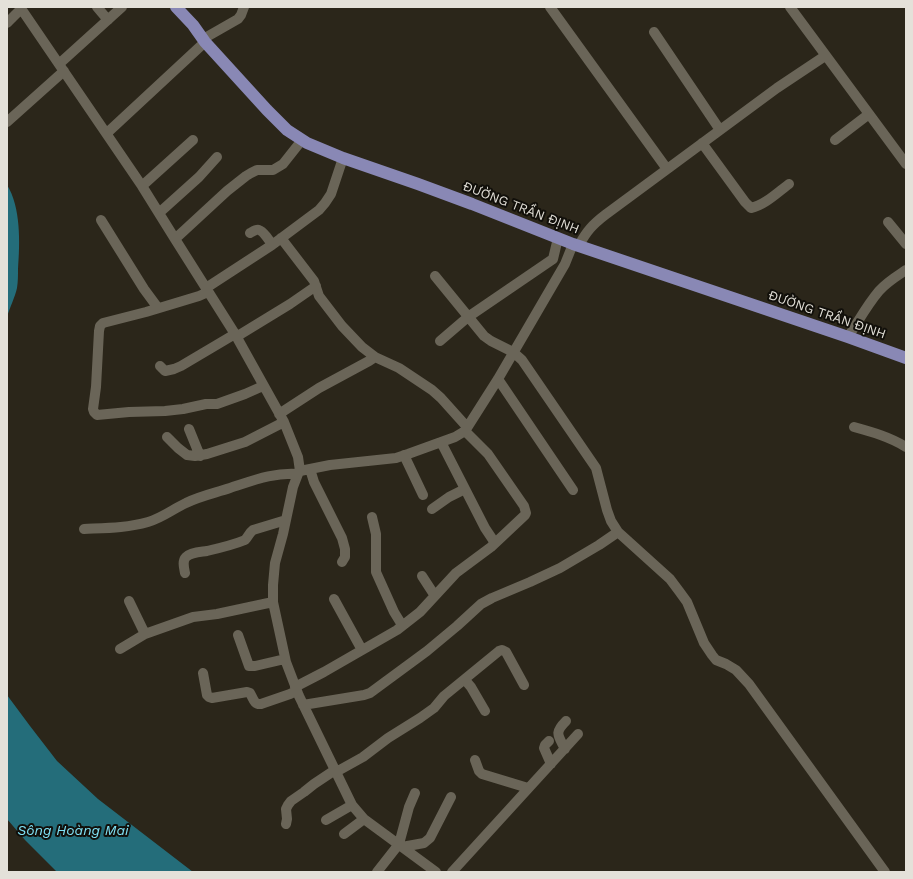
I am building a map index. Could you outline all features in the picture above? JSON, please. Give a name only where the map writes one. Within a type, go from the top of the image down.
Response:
[{"type":"main road","name":"ĐƯỜNG TRẦN ĐỊNH","points":[[176,7],[193,25],[204,41],[275,118],[287,130],[316,147],[527,225],[576,245],[906,358]]},
{"type":"street","points":[[97,7],[108,20]]},
{"type":"street","points":[[7,122],[122,7]]},
{"type":"street","points":[[107,133],[204,41],[238,18],[244,7]]},
{"type":"street","points":[[550,7],[667,169]]},
{"type":"street","points":[[790,7],[906,164]]},
{"type":"street","points":[[7,22],[21,8],[142,186],[207,290],[235,336],[281,418],[303,471],[314,482],[342,538],[345,549],[342,562]]},
{"type":"street","points":[[654,32],[720,130]]},
{"type":"street","points":[[84,529],[113,528],[140,524],[157,519],[182,504],[259,478],[330,465],[396,458],[455,437],[466,429],[498,378],[576,245],[592,226],[604,215],[777,88],[825,56]]},
{"type":"street","points":[[835,140],[869,114]]},
{"type":"street","points":[[142,186],[193,140]]},
{"type":"street","points":[[174,239],[227,191],[246,176],[257,170],[273,170],[283,164],[302,140]]},
{"type":"street","points":[[702,143],[751,208],[765,202],[789,184]]},
{"type":"street","points":[[159,213],[199,177],[217,157]]},
{"type":"street","points":[[263,386],[213,405],[206,404],[164,411],[97,415],[93,409],[100,326],[103,323],[199,296],[319,210],[331,194],[343,158]]},
{"type":"street","points":[[101,220],[144,289],[158,308]]},
{"type":"street","points":[[888,222],[906,244]]},
{"type":"street","points":[[250,233],[256,230],[261,231],[272,245]]},
{"type":"street","points":[[203,673],[207,695],[212,698],[247,692],[254,698],[257,705],[290,694],[324,672],[384,638],[420,612],[456,573],[495,543],[524,518],[526,513],[526,510],[488,454],[441,398],[432,390],[399,368],[375,357],[342,326],[319,296],[314,281],[281,238]]},
{"type":"street","points":[[440,341],[468,317],[553,259],[558,238]]},
{"type":"street","points":[[848,337],[864,311],[880,290],[891,280],[906,270]]},
{"type":"street","points":[[435,276],[484,336],[513,352],[522,360],[596,468],[607,510],[611,521],[618,532],[670,579],[679,590],[708,650],[716,660],[736,670],[749,684],[885,872]]},
{"type":"street","points":[[160,366],[165,371],[174,369],[290,304],[316,286]]},
{"type":"street","points":[[167,437],[178,448],[191,456],[200,456],[245,442],[281,418],[319,388],[375,357]]},
{"type":"street","points":[[498,378],[573,490]]},
{"type":"street","points":[[854,427],[889,439],[906,447]]},
{"type":"street","points":[[189,429],[200,456]]},
{"type":"street","points":[[441,442],[495,543]]},
{"type":"street","points":[[404,455],[423,495]]},
{"type":"street","points":[[303,471],[294,487],[275,563],[272,585],[273,602],[285,658],[303,705],[352,805],[364,819],[436,872]]},
{"type":"street","points":[[432,509],[465,489]]},
{"type":"street","points":[[372,517],[376,534],[376,572],[394,612],[402,625]]},
{"type":"street","points":[[185,573],[184,561],[187,556],[245,540],[253,530],[286,520]]},
{"type":"street","points":[[303,705],[370,693],[427,651],[481,604],[560,568],[618,532]]},
{"type":"street","points":[[422,576],[435,596]]},
{"type":"street","points":[[334,599],[362,650]]},
{"type":"street","points":[[128,601],[145,634]]},
{"type":"street","points":[[120,649],[145,634],[193,617],[217,614],[273,602]]},
{"type":"street","points":[[238,635],[249,666],[255,666],[285,658]]},
{"type":"street","points":[[286,824],[286,809],[291,801],[314,784],[362,757],[434,708],[444,696],[502,650],[506,652],[524,685]]},
{"type":"street","points":[[465,680],[486,711]]},
{"type":"street","points":[[565,748],[558,733],[559,728],[566,721]]},
{"type":"street","points":[[452,872],[578,734]]},
{"type":"street","points":[[549,741],[544,748],[551,764]]},
{"type":"street","points":[[475,760],[479,771],[482,774],[528,788]]},
{"type":"street","points":[[377,872],[400,846],[409,807],[415,793]]},
{"type":"street","points":[[400,846],[424,843],[430,838],[451,797]]},
{"type":"street","points":[[326,820],[352,805]]},
{"type":"street","points":[[344,834],[364,819]]},
{"type":"water","points":[[7,185],[12,194],[17,214],[19,248],[17,288],[7,317]]},
{"type":"water","name":"Sông Hoàng Mai","points":[[7,695],[57,761],[98,799],[193,872],[57,872],[25,840],[7,819]]}]
